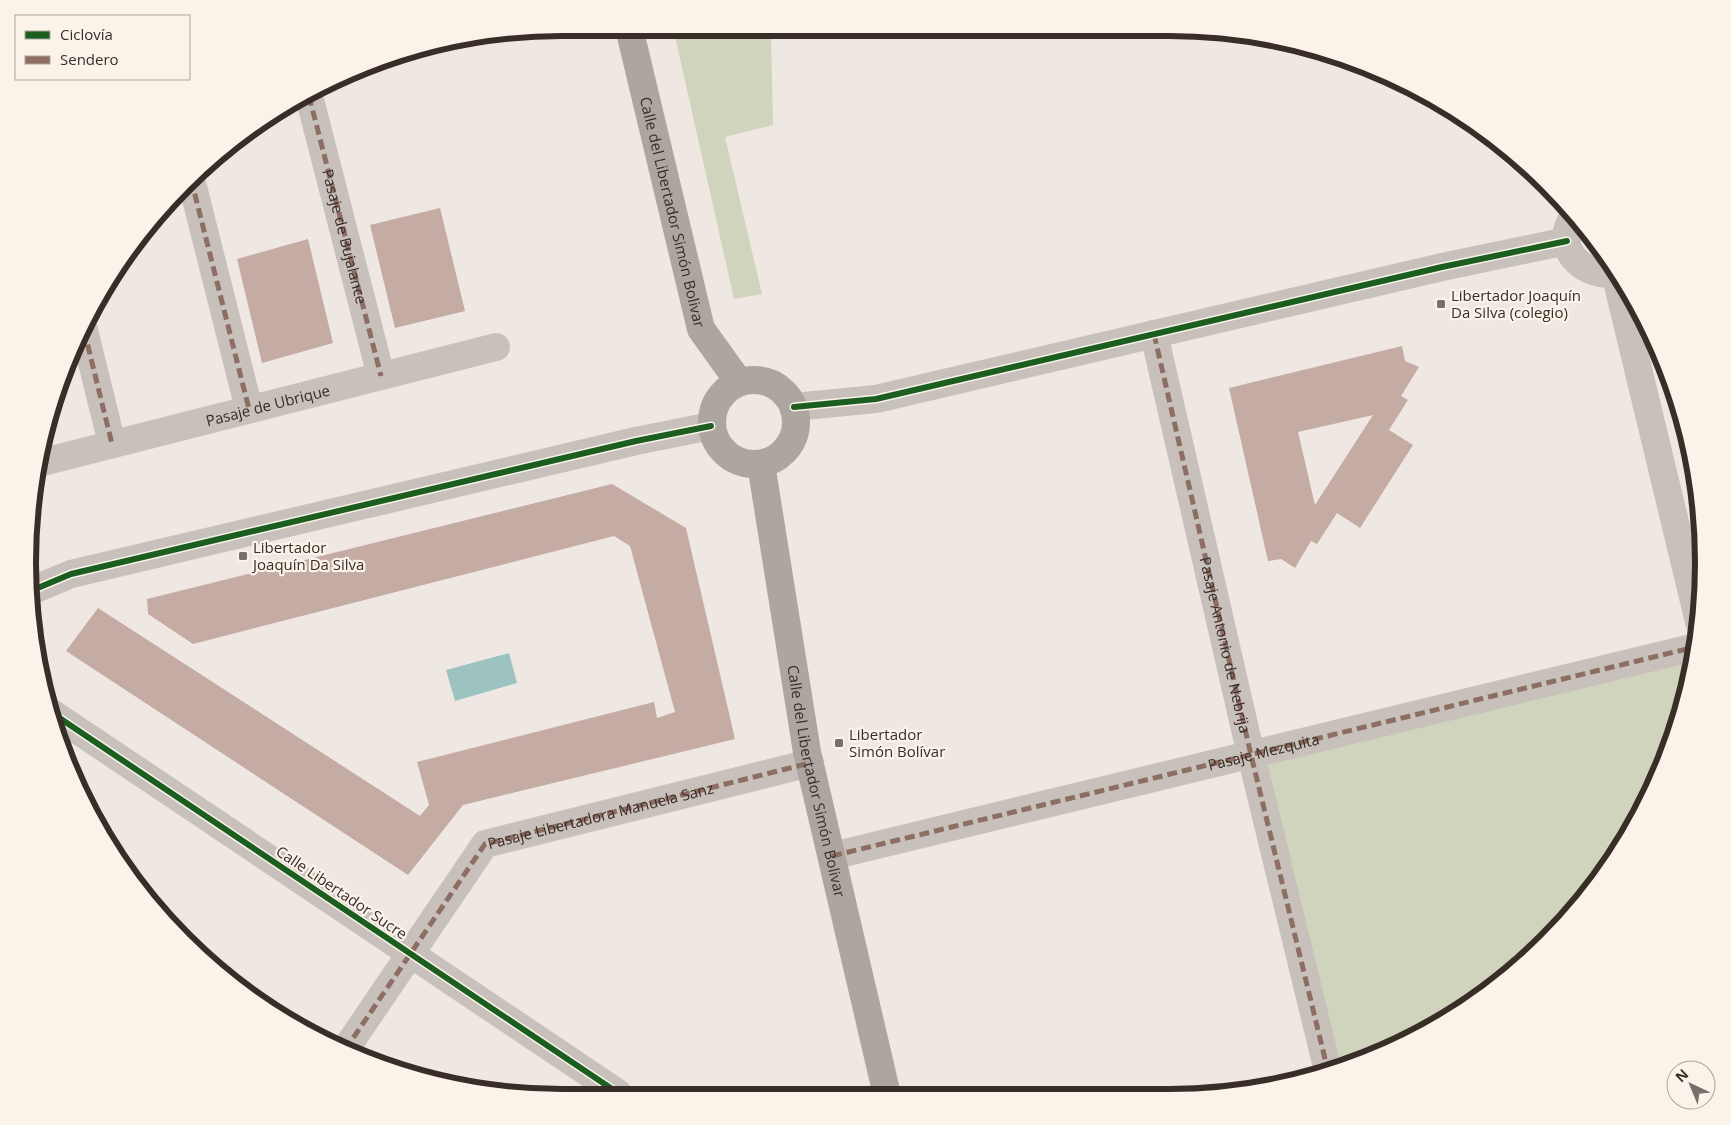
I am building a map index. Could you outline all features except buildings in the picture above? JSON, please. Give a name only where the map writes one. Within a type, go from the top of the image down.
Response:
[{"type":"main road","name":"Calle del Libertador Simón Bolivar","points":[[631,36],[701,329],[739,382]]},
{"type":"main road","points":[[765,381],[778,386],[787,395],[794,407],[797,419],[796,432],[791,444],[773,460],[761,464],[747,465],[733,460],[722,451],[715,440],[711,426],[712,412],[718,399],[727,389],[739,382],[765,381]]},
{"type":"main road","name":"Calle del Libertador Simón Bolivar","points":[[761,464],[810,762],[886,1089]]},
{"type":"street","name":"Pasaje de Bujalance","points":[[310,101],[381,376]]},
{"type":"street","points":[[193,187],[250,409]]},
{"type":"street","points":[[794,407],[876,399],[1442,267],[1570,229],[1571,254],[1579,264],[1589,272],[1602,275],[1608,274]]},
{"type":"street","points":[[1620,292],[1694,600]]},
{"type":"street","name":"Pasaje Antonio de Nebrija","points":[[1154,334],[1251,754],[1326,1065]]},
{"type":"street","points":[[86,340],[112,444]]},
{"type":"street","name":"Pasaje de Ubrique","points":[[46,461],[496,347]]},
{"type":"street","points":[[37,588],[71,574],[636,440],[711,426]]},
{"type":"street","name":"Pasaje Mezquita","points":[[832,856],[1687,649]]},
{"type":"street","name":"Calle Libertador Sucre","points":[[60,718],[611,1089]]},
{"type":"street","name":"Pasaje Libertadora Manuela Sanz","points":[[350,1043],[485,844],[810,762]]},
{"type":"green space","points":[[675,36],[771,36],[773,125],[725,137],[762,294],[734,299]]},
{"type":"green space","points":[[1679,643],[1685,666],[1667,732],[1655,764],[1640,795],[1606,855],[1564,909],[1541,935],[1515,958],[1461,1000],[1401,1034],[1370,1049],[1337,1061],[1262,742]]},
{"type":"water","points":[[509,653],[517,683],[455,701],[446,670]]},
{"type":"marked path","points":[[310,101],[381,376]]},
{"type":"marked path","points":[[193,187],[249,409]]},
{"type":"marked path","points":[[1154,334],[1251,755],[1326,1065]]},
{"type":"marked path","points":[[86,340],[112,444]]},
{"type":"marked path","points":[[832,856],[1687,649]]},
{"type":"marked path","points":[[349,1043],[485,844],[810,763]]},
{"type":"cycle path","points":[[794,407],[876,399],[1442,267],[1567,241]]},
{"type":"cycle path","points":[[37,588],[71,574],[636,441],[711,426]]},
{"type":"cycle path","points":[[60,718],[612,1089]]},
{"type":"place","name":"Libertador Joaquín Da Silva (colegio)","points":[[1441,304]]},
{"type":"place","name":"Libertador Joaquín Da Silva","points":[[243,556]]},
{"type":"place","name":"Libertador Simón Bolívar","points":[[839,743]]}]
